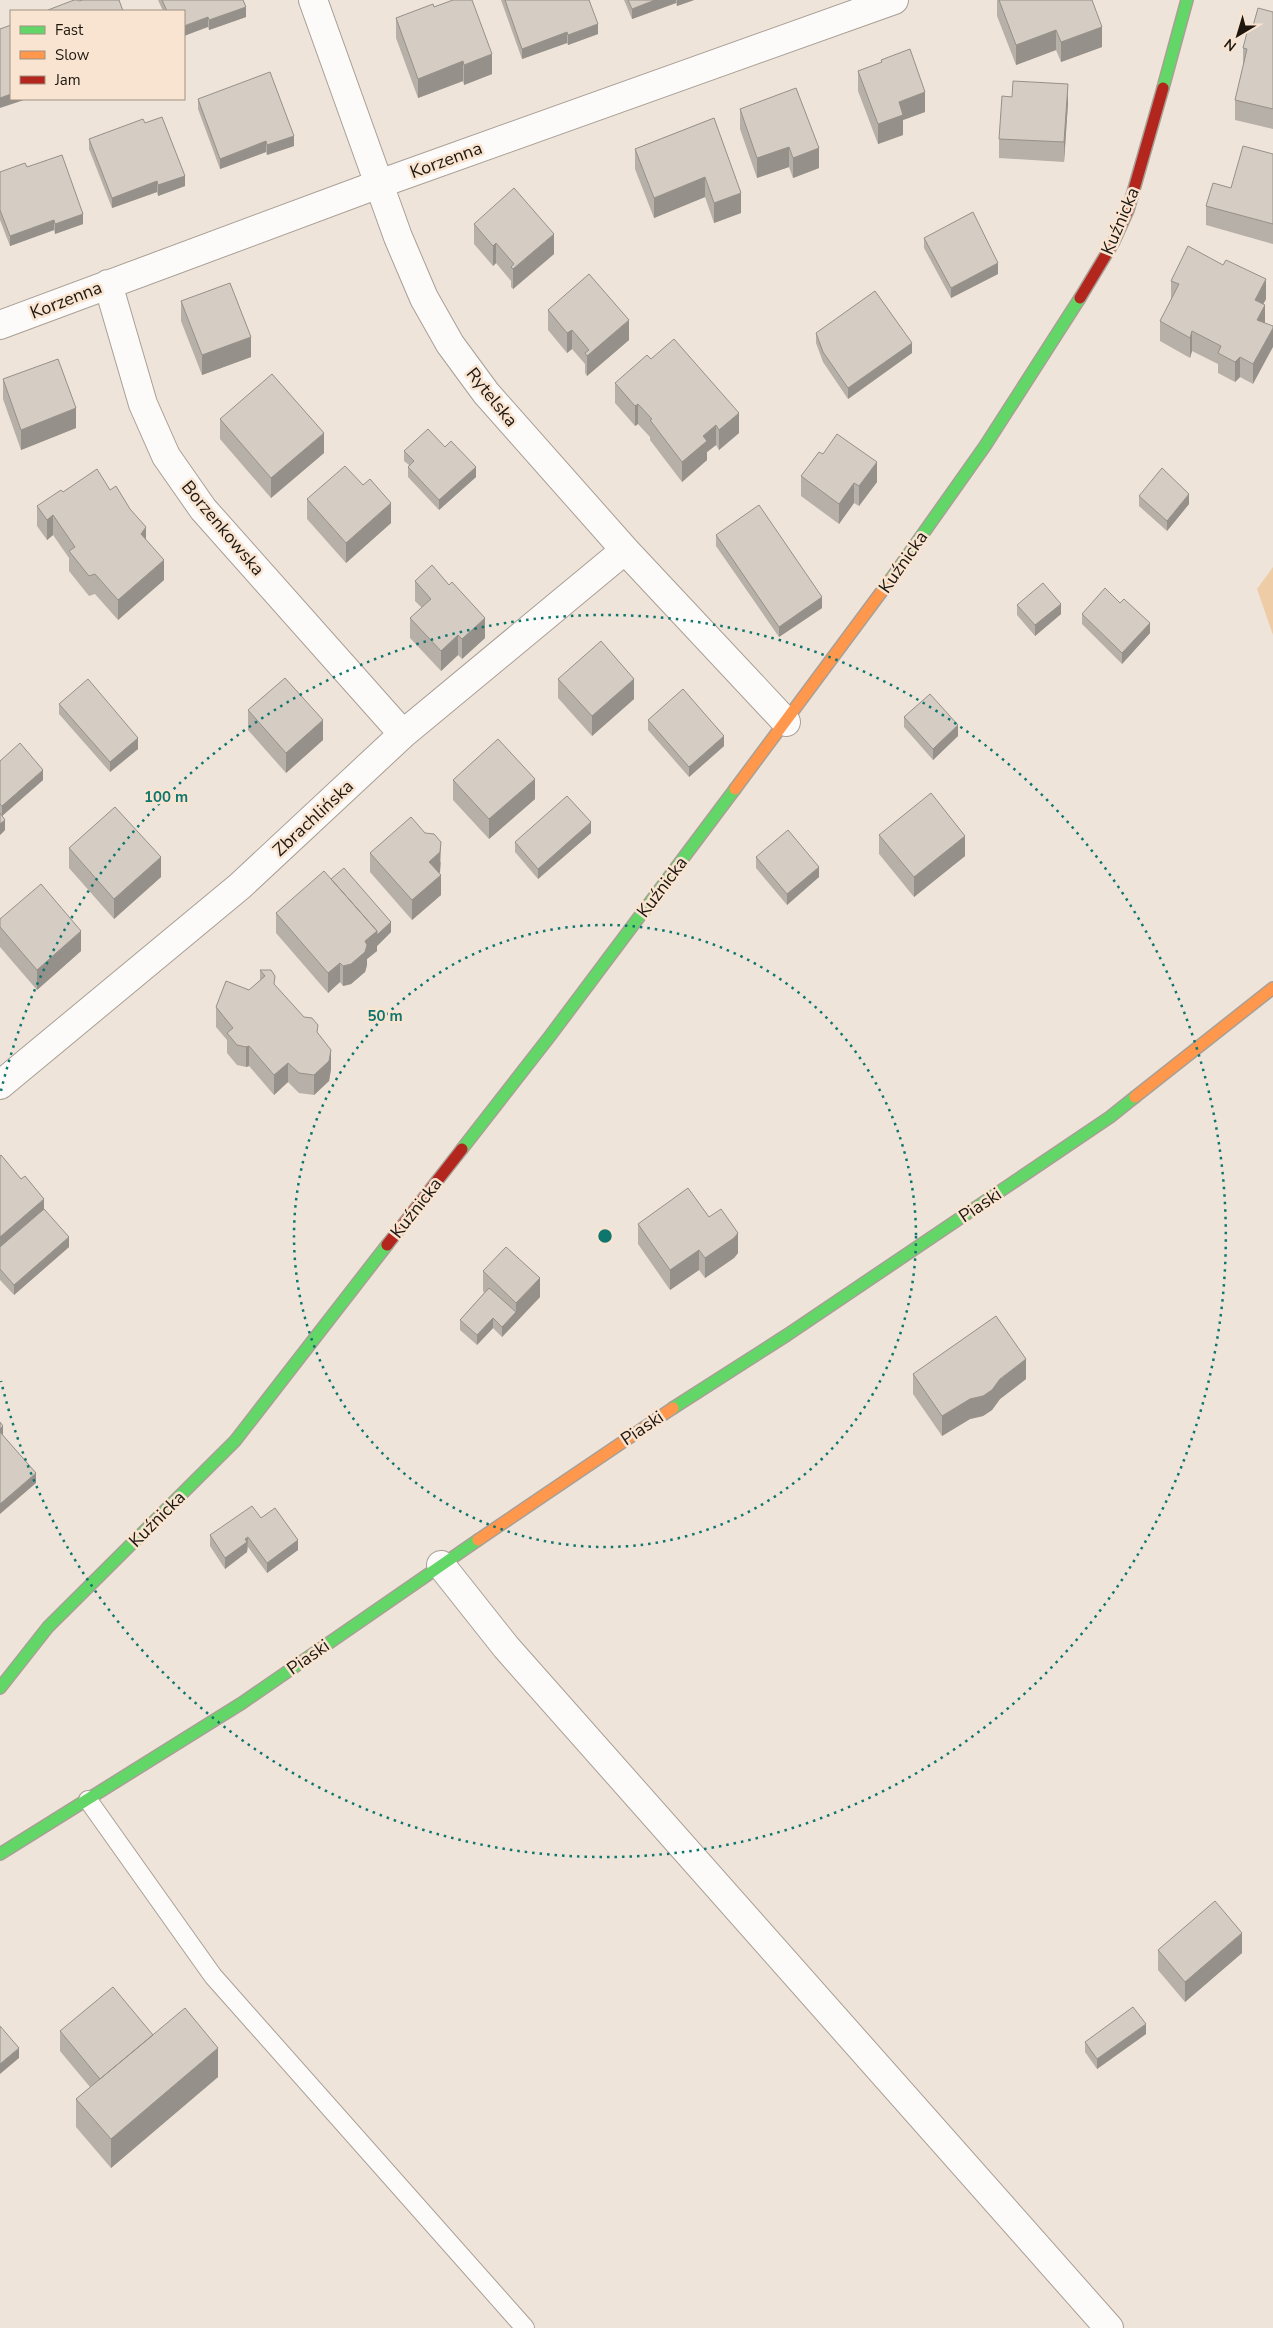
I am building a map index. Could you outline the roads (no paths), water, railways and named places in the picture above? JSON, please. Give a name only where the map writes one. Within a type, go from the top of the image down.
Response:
[{"type":"street","name":"Rytelska","points":[[313,0],[378,184],[424,298],[450,344],[486,392],[625,550],[786,722]]},
{"type":"street","name":"Korzenna","points":[[0,325],[378,184],[894,0]]},
{"type":"street","name":"Kuźnicka","points":[[0,1688],[48,1627],[235,1441],[550,1036],[867,613],[985,446],[1093,278],[1113,243],[1128,210],[1141,170],[1187,0]]},
{"type":"street","name":"Borzenkowska","points":[[108,284],[143,404],[166,456],[203,509],[403,734]]},
{"type":"street","name":"Zbrachlińska","points":[[0,1085],[240,886],[403,734],[625,550]]},
{"type":"street","name":"Piaski","points":[[0,1854],[242,1703],[646,1425],[787,1335],[1110,1117],[1273,988]]},
{"type":"street","points":[[442,1565],[520,1662],[1109,2328]]},
{"type":"lane","points":[[88,1800],[213,1976],[525,2328]]}]
